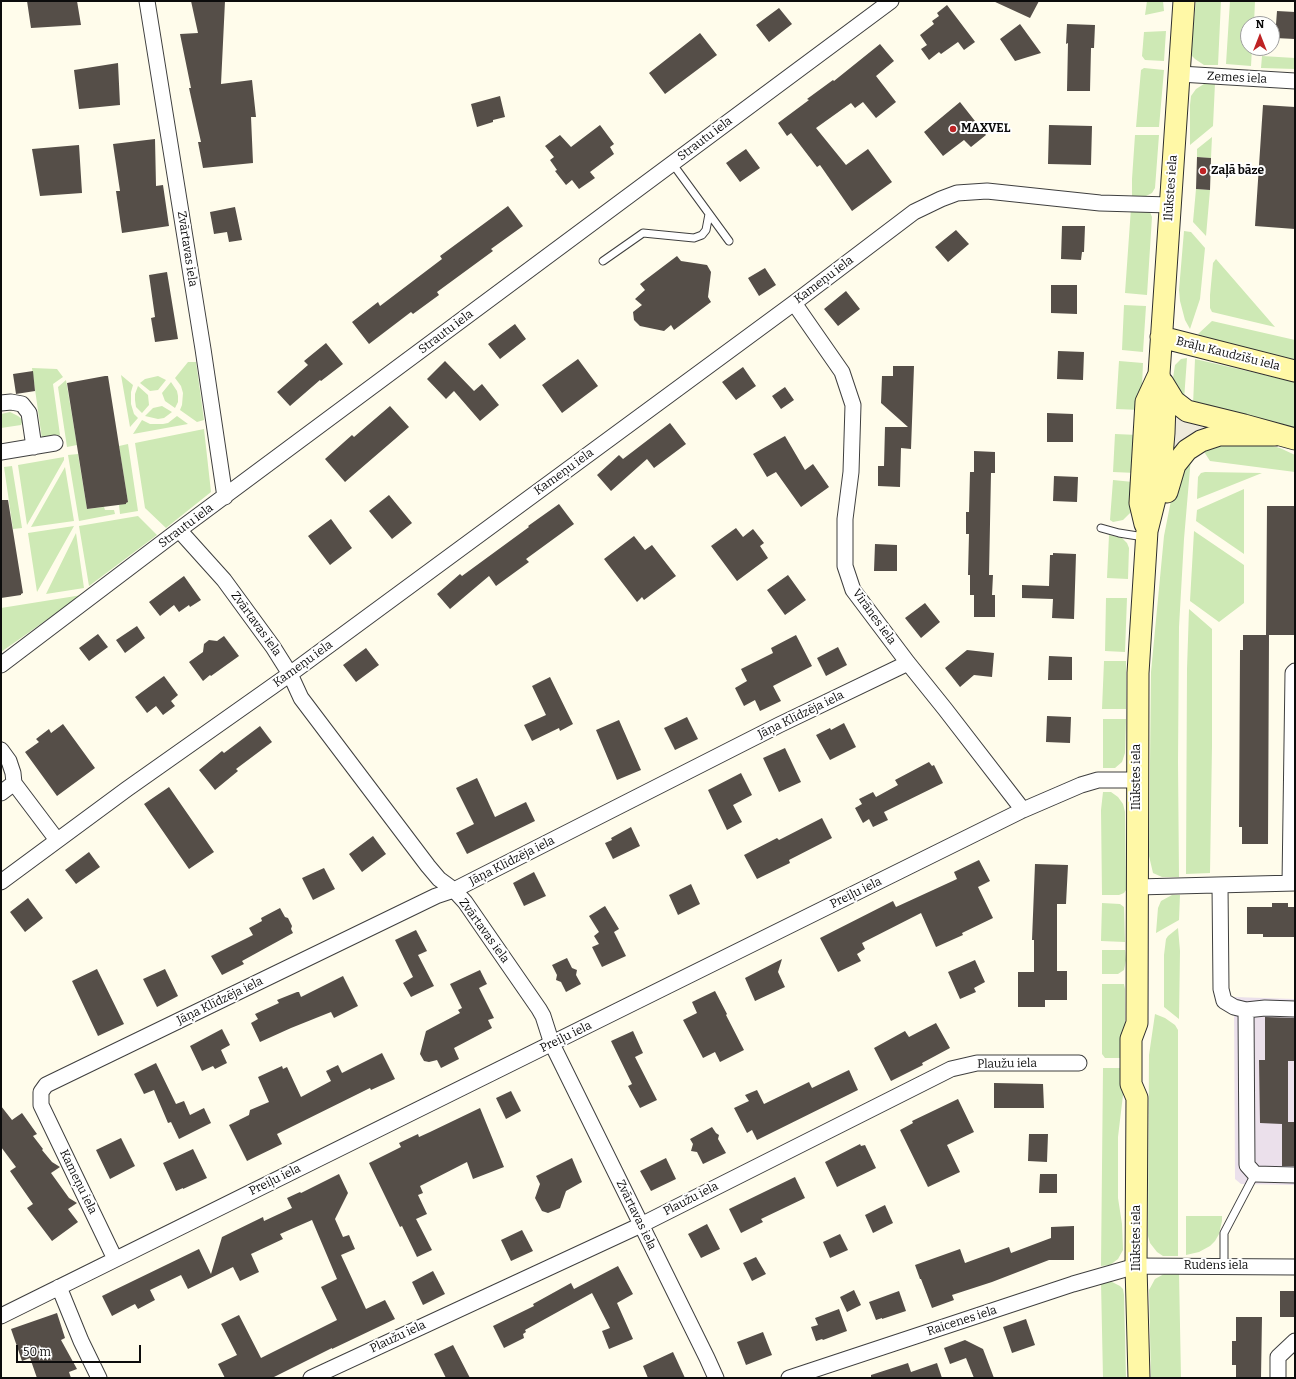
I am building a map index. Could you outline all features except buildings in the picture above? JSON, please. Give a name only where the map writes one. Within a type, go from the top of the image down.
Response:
[{"type":"street","name":"Zvārtavas iela","points":[[147,1],[203,349],[225,497]]},
{"type":"street","name":"Strautu iela","points":[[1,665],[179,530],[891,1]]},
{"type":"street","name":"Ilūkstes iela","points":[[1139,1378],[1136,1266],[1137,1098],[1144,1085],[1143,1040],[1137,1023],[1138,673],[1147,534],[1160,479],[1164,433],[1165,405],[1159,374],[1169,205],[1180,74],[1184,1]]},
{"type":"street","name":"Zemes iela","points":[[1180,74],[1295,81]]},
{"type":"street","name":"Kameņu iela","points":[[1,882],[133,784],[290,674],[794,303],[914,212],[957,193],[988,191],[1100,202],[1169,205]]},
{"type":"street","name":"Virānes iela","points":[[794,303],[842,372],[853,405],[852,472],[845,519],[845,566],[854,590],[858,598],[1023,810]]},
{"type":"street","name":"Brāļu Kaudzīšu iela","points":[[1161,337],[1295,371]]},
{"type":"street","points":[[1159,374],[1174,402],[1187,411],[1244,425],[1295,440]]},
{"type":"street","points":[[1,403],[11,402],[22,404],[29,413],[34,447]]},
{"type":"street","points":[[1147,534],[1164,502],[1175,465],[1187,450],[1200,441],[1219,435],[1275,435]]},
{"type":"street","points":[[1,452],[55,443]]},
{"type":"street","name":"Zvārtavas iela","points":[[179,530],[224,580],[273,647],[290,674],[301,698],[439,879],[454,890],[465,902],[539,1009],[543,1016],[552,1044],[716,1378]]},
{"type":"street","name":"Jāņa Klīdzēja iela","points":[[41,1105],[41,1092],[46,1085],[436,896],[454,890],[779,725],[908,663]]},
{"type":"street","points":[[1137,887],[1293,883],[1293,673],[1295,671]]},
{"type":"street","points":[[1,750],[10,761],[14,783],[57,840]]},
{"type":"street","name":"Preiļu iela","points":[[1,1316],[1023,810],[1081,785],[1098,780],[1137,780]]},
{"type":"street","points":[[1,793],[14,783]]},
{"type":"street","points":[[1220,885],[1221,989],[1224,1001],[1234,1007],[1246,1010],[1266,1008],[1295,1009]]},
{"type":"street","points":[[1246,1010],[1247,1165],[1255,1174],[1295,1175]]},
{"type":"street","name":"Plaužu iela","points":[[311,1378],[640,1224],[951,1069],[976,1063],[1079,1063]]},
{"type":"street","name":"Kameņu iela","points":[[41,1105],[115,1259]]},
{"type":"street","name":"Rudens iela","points":[[1136,1266],[1295,1267]]},
{"type":"street","name":"Raicenes iela","points":[[789,1378],[1073,1284],[1136,1266]]},
{"type":"street","points":[[59,1287],[81,1340],[100,1378]]},
{"type":"street","points":[[1278,1378],[1278,1357],[1295,1341]]},
{"type":"lane","points":[[672,163],[729,241]]},
{"type":"lane","points":[[603,262],[643,233],[694,238],[702,235],[706,230],[709,214]]},
{"type":"lane","points":[[1101,528],[1119,533],[1147,534]]},
{"type":"lane","points":[[1224,1266],[1224,1233],[1255,1174]]},
{"type":"shaded area","points":[[1171,410],[1233,430],[1168,465]]},
{"type":"shaded area","points":[[1234,997],[1295,999],[1295,1185],[1241,1184],[1235,1179]]},
{"type":"green space","points":[[1147,1],[1163,1],[1164,11],[1145,15]]},
{"type":"green space","points":[[1196,1],[1221,1],[1218,65],[1204,65],[1191,55]]},
{"type":"green space","points":[[1230,1],[1255,1],[1254,16],[1240,16],[1240,56],[1252,56],[1251,66],[1226,64]]},
{"type":"green space","points":[[1166,31],[1164,61],[1145,60],[1142,56],[1144,32]]},
{"type":"green space","points":[[1262,56],[1295,58],[1295,69],[1261,68]]},
{"type":"green space","points":[[1144,68],[1164,70],[1159,127],[1136,127],[1141,70]]},
{"type":"green space","points":[[1215,83],[1213,126],[1190,145],[1191,96],[1196,89],[1204,84]]},
{"type":"green space","points":[[1135,135],[1159,135],[1155,188],[1152,193],[1146,196],[1132,196]]},
{"type":"green space","points":[[1212,137],[1211,158],[1197,157],[1197,149]]},
{"type":"green space","points":[[1196,189],[1210,190],[1206,236],[1193,222]]},
{"type":"green space","points":[[1131,208],[1150,212],[1152,217],[1147,295],[1125,293]]},
{"type":"green space","points":[[1184,231],[1191,232],[1205,248],[1200,299],[1190,329],[1185,320],[1179,290]]},
{"type":"green space","points":[[1216,259],[1275,327],[1212,312],[1210,308],[1210,295],[1213,263]]},
{"type":"green space","points":[[1124,305],[1146,306],[1143,352],[1122,350]]},
{"type":"green space","points":[[1212,321],[1295,340],[1295,360],[1293,361],[1211,342],[1198,334]]},
{"type":"green space","points":[[1187,358],[1184,400],[1176,388],[1173,378],[1175,365],[1181,359]]},
{"type":"green space","points":[[1195,359],[1295,382],[1295,429],[1193,405]]},
{"type":"green space","points":[[1119,361],[1143,363],[1141,410],[1116,409]]},
{"type":"green space","points":[[188,362],[196,362],[204,420],[197,422],[180,410],[183,393],[181,386],[175,378]]},
{"type":"green space","points":[[32,368],[57,369],[63,377],[53,384],[60,435],[42,439]]},
{"type":"green space","points":[[121,375],[133,385],[131,392],[131,404],[134,414],[138,418],[130,427]]},
{"type":"green space","points":[[158,376],[166,380],[158,390],[150,391],[140,383],[145,379]]},
{"type":"green space","points":[[66,380],[77,445],[67,447],[58,387]]},
{"type":"green space","points":[[171,382],[177,391],[178,396],[178,402],[175,408],[165,401],[162,393]]},
{"type":"green space","points":[[138,386],[148,395],[149,405],[142,413],[136,407],[135,394]]},
{"type":"green space","points":[[162,406],[172,412],[164,418],[158,419],[145,416],[153,408]]},
{"type":"green space","points":[[10,412],[23,420],[21,425],[1,428],[1,414]]},
{"type":"green space","points":[[177,416],[188,424],[133,434],[142,420],[150,424],[163,424],[168,423]]},
{"type":"green space","points":[[204,429],[211,492],[166,528],[145,508],[135,443]]},
{"type":"green space","points":[[1115,434],[1138,435],[1136,473],[1113,472]]},
{"type":"green space","points":[[1209,443],[1261,443],[1280,448],[1295,455],[1295,472],[1210,461],[1201,447]]},
{"type":"green space","points":[[128,444],[138,511],[120,514],[119,505],[128,502],[119,446]]},
{"type":"green space","points":[[78,454],[87,509],[104,507],[105,510],[114,510],[115,514],[79,521],[68,455]]},
{"type":"green space","points":[[64,457],[64,460],[27,525],[18,465]]},
{"type":"green space","points":[[1191,457],[1184,539],[1179,627],[1179,877],[1162,877],[1153,873],[1149,856],[1151,672],[1164,536],[1176,475]]},
{"type":"green space","points":[[12,466],[22,528],[13,529],[4,467]]},
{"type":"green space","points":[[65,467],[74,521],[31,527]]},
{"type":"green space","points":[[1201,473],[1262,473],[1197,499],[1198,477]]},
{"type":"green space","points":[[1113,480],[1133,482],[1132,511],[1123,520],[1113,522],[1110,520]]},
{"type":"green space","points":[[1244,489],[1244,554],[1196,521],[1197,510]]},
{"type":"green space","points":[[138,516],[157,535],[89,586],[79,526]]},
{"type":"green space","points":[[74,526],[37,592],[28,533]]},
{"type":"green space","points":[[1194,531],[1244,565],[1244,603],[1219,622],[1190,601]]},
{"type":"green space","points":[[76,533],[84,588],[46,594]]},
{"type":"green space","points":[[1109,535],[1122,538],[1127,543],[1129,548],[1128,579],[1107,578]]},
{"type":"green space","points":[[82,595],[1,652],[1,608]]},
{"type":"green space","points":[[1106,598],[1127,598],[1125,652],[1105,651]]},
{"type":"green space","points":[[1189,609],[1212,629],[1212,746],[1210,873],[1186,874],[1187,669]]},
{"type":"green space","points":[[1104,661],[1126,661],[1126,709],[1102,709]]},
{"type":"green space","points":[[1103,719],[1126,719],[1125,753],[1122,762],[1115,768],[1103,768]]},
{"type":"green space","points":[[1103,792],[1111,792],[1118,797],[1123,804],[1125,812],[1126,890],[1124,893],[1119,895],[1102,895],[1101,810]]},
{"type":"green space","points":[[1172,895],[1180,895],[1179,920],[1156,933],[1158,908],[1161,901]]},
{"type":"green space","points":[[1102,903],[1120,904],[1124,907],[1125,942],[1101,941]]},
{"type":"green space","points":[[1178,928],[1180,951],[1179,1019],[1164,1007],[1164,955],[1166,939]]},
{"type":"green space","points":[[1102,950],[1125,950],[1126,960],[1124,970],[1118,974],[1102,974]]},
{"type":"green space","points":[[1102,984],[1124,984],[1125,1056],[1122,1058],[1105,1058],[1102,1054]]},
{"type":"green space","points":[[1155,1014],[1165,1018],[1175,1025],[1178,1030],[1178,1256],[1163,1256],[1157,1252],[1150,1243],[1148,1236],[1149,1055]]},
{"type":"green space","points":[[1103,1068],[1122,1068],[1125,1078],[1118,1137],[1118,1198],[1122,1224],[1123,1250],[1118,1259],[1110,1265],[1101,1266]]},
{"type":"green space","points":[[1186,1216],[1222,1216],[1222,1221],[1219,1234],[1210,1246],[1199,1252],[1186,1255]]},
{"type":"green space","points":[[1179,1273],[1181,1378],[1151,1378],[1149,1290],[1155,1279],[1164,1274]]},
{"type":"green space","points":[[1101,1282],[1112,1282],[1123,1289],[1126,1378],[1103,1378]]},
{"type":"place","name":"MAXVEL","points":[[953,129]]},
{"type":"place","name":"Zaļā bāze","points":[[1203,171]]}]
